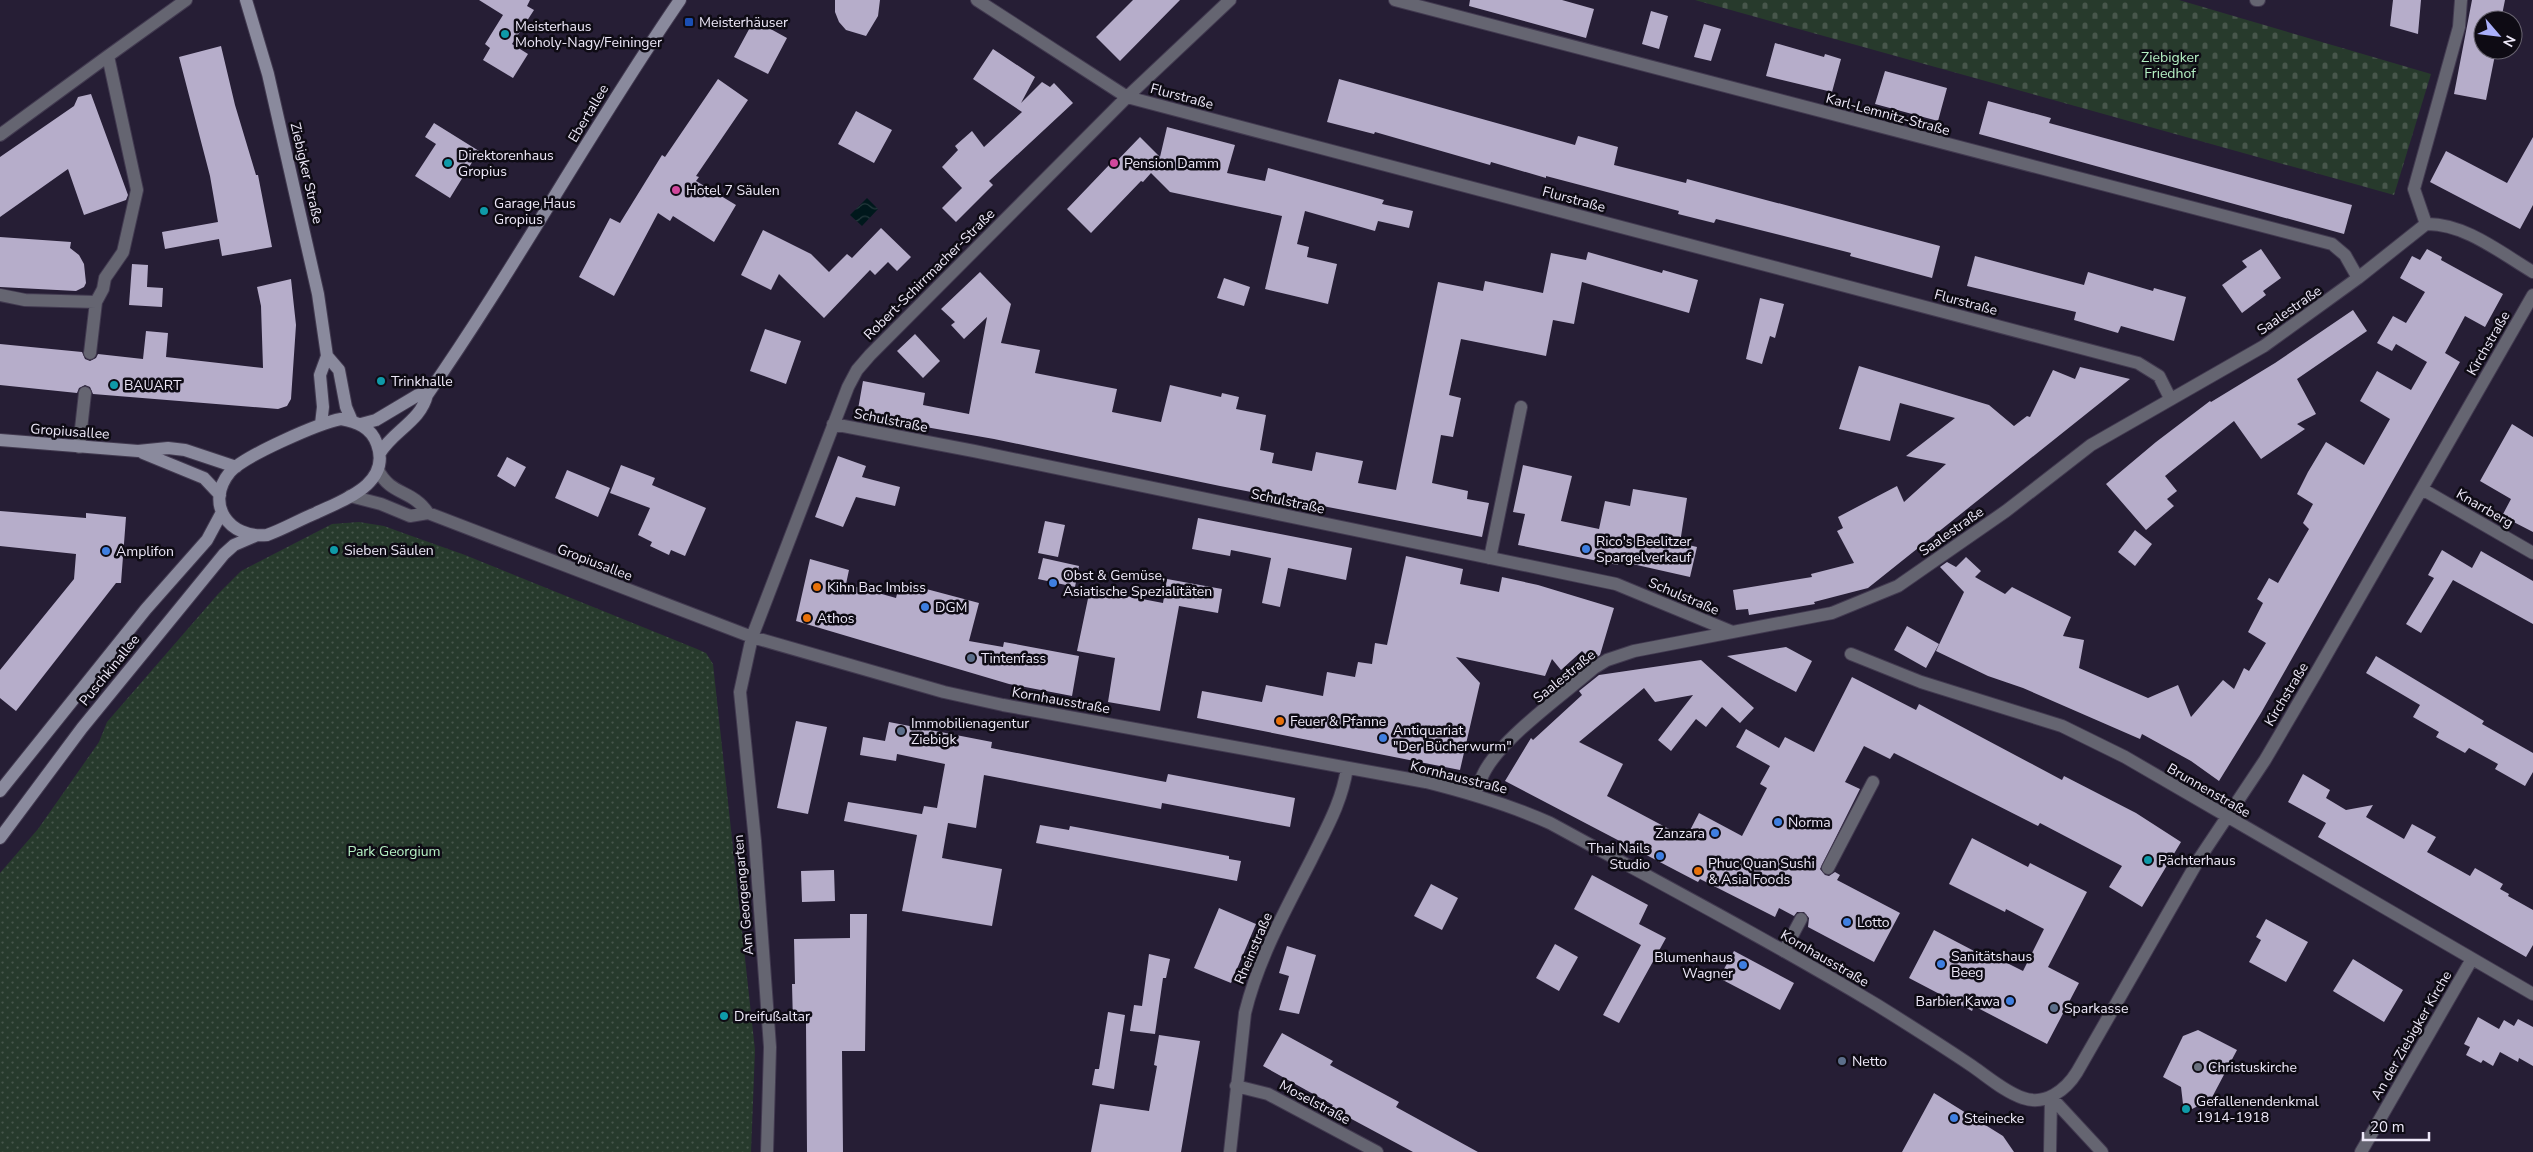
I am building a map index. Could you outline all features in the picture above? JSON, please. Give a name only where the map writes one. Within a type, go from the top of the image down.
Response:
[{"type":"main road","name":"Ebertallee","points":[[380,453],[399,429],[417,416],[424,408],[427,395],[535,228],[630,72],[680,0]]},
{"type":"main road","name":"Ziebigker Straße","points":[[249,1],[268,74],[318,294],[327,356],[320,375],[323,407],[321,424]]},
{"type":"main road","name":"Ziebigker Straße","points":[[327,356],[339,370],[346,407],[356,423]]},
{"type":"main road","points":[[356,423],[376,420],[418,395],[427,395]]},
{"type":"main road","points":[[341,419],[356,423],[373,435],[380,453],[378,470],[366,486],[350,496],[280,530],[255,536],[233,527],[222,512],[220,495],[226,479],[236,467],[321,424],[341,419]]},
{"type":"main road","name":"Gropiusallee","points":[[0,440],[138,451],[168,448],[185,450],[236,467]]},
{"type":"main road","name":"Gropiusallee","points":[[138,451],[204,478],[220,495]]},
{"type":"main road","name":"Puschkinallee","points":[[0,791],[146,609],[207,540],[222,512]]},
{"type":"main road","name":"Puschkinallee","points":[[0,838],[82,728],[168,620],[224,554],[234,545],[255,536]]},
{"type":"street","points":[[0,135],[186,0]]},
{"type":"street","name":"Flurstraße","points":[[977,0],[1128,97],[2138,363],[2159,376],[2170,398]]},
{"type":"street","name":"Robert-Schirrmacher-Straße","points":[[752,637],[833,424],[857,370],[1128,97],[1230,0]]},
{"type":"street","name":"Karl-Lemnitz-Straße","points":[[1395,0],[2332,244],[2345,255],[2358,278]]},
{"type":"street","points":[[2461,0],[2459,27],[2414,189],[2426,224],[2438,223],[2455,228],[2533,272]]},
{"type":"street","points":[[90,353],[96,302],[103,289],[105,278],[123,252],[137,190],[108,56]]},
{"type":"street","name":"Saalestraße","points":[[1475,794],[1482,776],[1493,759],[1514,737],[1594,668],[1620,655],[1730,631],[1832,613],[1898,586],[2006,511],[2091,445],[2170,398],[2264,346],[2358,278],[2426,224]]},
{"type":"street","points":[[0,295],[25,300],[96,302]]},
{"type":"street","name":"Kirchstraße","points":[[2050,1097],[2063,1090],[2077,1072],[2199,859],[2270,752],[2533,295]]},
{"type":"street","points":[[79,447],[85,393]]},
{"type":"street","points":[[1490,558],[1521,407]]},
{"type":"street","name":"Schulstraße","points":[[833,424],[974,451],[1616,584],[1730,631]]},
{"type":"street","name":"Gropiusallee","points":[[378,470],[384,482],[420,501],[428,513]]},
{"type":"street","name":"Knarrberg","points":[[2422,489],[2533,553]]},
{"type":"street","name":"Gropiusallee","points":[[350,496],[381,504],[410,516],[428,513],[752,637]]},
{"type":"street","name":"Kornhausstraße","points":[[752,637],[948,692],[1004,705],[1347,768],[1475,794],[1514,807],[1550,824],[1784,951],[1914,1027],[2014,1093],[2024,1098],[2036,1100],[2050,1097]]},
{"type":"street","name":"Am Georgengarten","points":[[752,637],[742,678],[740,711],[755,841],[770,1047],[768,1152]]},
{"type":"street","name":"Brunnenstraße","points":[[1851,654],[1921,682],[2062,726],[2125,758],[2225,818],[2533,994]]},
{"type":"street","name":"Rheinstraße","points":[[1230,1152],[1245,1013],[1250,992],[1268,948],[1340,802],[1347,768]]},
{"type":"street","points":[[1828,868],[1873,782]]},
{"type":"street","points":[[1784,951],[1800,919]]},
{"type":"street","name":"An der Ziebigker Kirche","points":[[2361,1152],[2472,959]]},
{"type":"street","name":"Moselstraße","points":[[1236,1086],[1268,1094],[1377,1152]]},
{"type":"street","points":[[2050,1097],[2050,1152]]},
{"type":"street","points":[[2050,1097],[2102,1152]]},
{"type":"green space","name":"Ziebigker Friedhof","points":[[1695,0],[2179,0],[2431,74],[2394,195]]},
{"type":"green space","name":"Park Georgium","points":[[359,522],[384,526],[465,555],[697,649],[706,653],[713,664],[755,1050],[751,1152],[0,1152],[0,873],[38,829],[99,742],[107,722],[218,594],[241,571],[332,524]]},
{"type":"water","points":[[867,198],[878,209],[862,226],[850,215]]},
{"type":"building","name":"Meisterhaus Moholy-Nagy/Feininger","points":[[479,0],[530,0],[527,6],[534,10],[512,44],[528,54],[513,78],[483,60],[490,48],[485,44],[503,15]]},
{"type":"building","points":[[835,0],[880,0],[878,16],[866,36],[846,30],[839,22],[835,12]]},
{"type":"building","points":[[1133,0],[1180,0],[1120,61],[1096,37]]},
{"type":"building","points":[[1470,0],[1562,0],[1594,9],[1586,38],[1469,6]]},
{"type":"building","points":[[2393,0],[2421,0],[2418,34],[2390,26]]},
{"type":"building","points":[[2472,0],[2505,0],[2503,10],[2473,10],[2473,60],[2494,60],[2486,100],[2454,94]]},
{"type":"building","points":[[1651,11],[1668,16],[1659,49],[1642,44]]},
{"type":"building","points":[[754,20],[787,38],[768,74],[734,57]]},
{"type":"building","points":[[1704,24],[1721,29],[1711,61],[1694,57]]},
{"type":"building","points":[[1775,43],[1824,57],[1825,54],[1841,59],[1832,92],[1766,76]]},
{"type":"building","points":[[221,46],[235,105],[256,175],[258,175],[272,247],[222,256],[219,239],[165,249],[162,232],[218,222],[210,176],[179,57]]},
{"type":"building","points":[[993,49],[1035,77],[1021,103],[1042,82],[1050,87],[1054,83],[1073,103],[989,181],[993,185],[956,222],[942,208],[962,188],[942,167],[958,150],[955,146],[972,131],[984,147],[1022,112],[973,79]]},
{"type":"building","points":[[1885,71],[1947,88],[1938,121],[1875,104]]},
{"type":"building","points":[[718,79],[748,100],[696,176],[699,177],[696,181],[736,205],[714,242],[673,216],[670,221],[658,213],[614,296],[579,277],[610,218],[620,223],[662,155],[665,157]]},
{"type":"building","points":[[1339,79],[1575,145],[1578,136],[1618,147],[1614,165],[1686,183],[1687,179],[1940,246],[1932,278],[1850,256],[1851,253],[1716,219],[1714,223],[1678,214],[1679,211],[1546,176],[1546,178],[1491,162],[1490,165],[1375,132],[1374,134],[1327,122]]},
{"type":"building","points":[[91,94],[128,195],[126,200],[84,215],[68,169],[0,217],[0,157],[74,106],[78,97]]},
{"type":"building","points":[[1988,101],[2051,118],[2049,123],[2352,205],[2344,234],[1979,134]]},
{"type":"building","points":[[856,111],[892,130],[874,163],[838,144]]},
{"type":"building","name":"Direktorenhaus Gropius","points":[[434,123],[479,151],[450,198],[415,176],[436,144],[425,137]]},
{"type":"building","points":[[1167,127],[1235,145],[1227,173],[1265,181],[1268,168],[1384,200],[1382,204],[1413,211],[1409,228],[1378,221],[1375,231],[1305,211],[1297,244],[1309,247],[1307,257],[1337,264],[1328,304],[1265,289],[1282,216],[1170,192],[1151,173],[1091,233],[1067,209],[1111,163],[1113,165],[1140,137],[1160,157]]},
{"type":"building","points":[[2533,137],[2533,205],[2520,229],[2430,182],[2446,151],[2507,183]]},
{"type":"building","points":[[881,228],[911,257],[897,271],[888,262],[875,275],[870,270],[824,318],[779,274],[771,290],[741,275],[763,230],[811,254],[829,272],[847,254],[852,258]]},
{"type":"building","points":[[0,237],[71,242],[70,248],[79,255],[84,264],[86,283],[84,287],[76,291],[0,287]]},
{"type":"building","points":[[2261,249],[2281,278],[2263,291],[2266,295],[2242,313],[2222,285],[2247,267],[2242,261]]},
{"type":"building","points":[[2427,249],[2442,257],[2441,260],[2503,294],[2485,327],[2465,316],[2445,353],[2460,362],[2261,713],[2219,781],[2191,761],[2142,734],[2140,739],[2023,688],[1988,676],[1936,651],[1964,592],[1940,567],[1947,562],[1956,567],[1966,557],[1981,571],[1975,577],[2005,594],[2012,587],[2071,617],[2063,636],[2084,640],[2079,668],[2148,698],[2178,685],[2191,717],[2223,680],[2234,689],[2244,668],[2249,671],[2266,643],[2248,632],[2263,603],[2257,599],[2269,578],[2278,583],[2309,529],[2303,523],[2313,504],[2297,494],[2308,472],[2326,442],[2364,465],[2390,419],[2360,401],[2377,371],[2411,390],[2427,362],[2396,344],[2392,351],[2377,343],[2393,316],[2406,323],[2425,292],[2400,278],[2412,256],[2420,260]]},
{"type":"building","points":[[1588,252],[1662,273],[1663,270],[1698,280],[1689,313],[1582,282],[1574,324],[1553,320],[1546,356],[1461,339],[1449,395],[1461,398],[1453,437],[1441,435],[1432,483],[1468,491],[1467,499],[1489,503],[1482,537],[1220,486],[994,439],[857,415],[863,381],[925,393],[923,405],[969,414],[987,317],[964,339],[951,325],[955,322],[941,309],[980,272],[1011,304],[1001,343],[1040,350],[1035,373],[1117,389],[1112,412],[1161,422],[1170,385],[1221,397],[1222,393],[1239,397],[1236,409],[1266,415],[1260,450],[1274,453],[1272,463],[1312,471],[1316,452],[1363,461],[1358,483],[1396,490],[1438,282],[1483,291],[1485,281],[1543,293],[1551,253],[1586,260]]},
{"type":"building","points":[[1975,256],[2084,285],[2088,272],[2153,291],[2154,288],[2186,297],[2174,341],[2121,326],[2118,333],[2074,320],[2076,312],[1967,286]]},
{"type":"building","points":[[132,264],[148,265],[147,287],[163,288],[162,307],[129,305]]},
{"type":"building","points":[[1224,278],[1250,287],[1244,306],[1217,298]]},
{"type":"building","points":[[291,279],[296,325],[291,399],[287,406],[278,409],[93,394],[90,387],[85,385],[79,388],[77,393],[0,385],[0,344],[82,352],[85,359],[90,361],[96,358],[98,354],[143,359],[146,331],[168,333],[166,357],[263,368],[261,306],[257,287]]},
{"type":"building","points":[[1760,298],[1784,304],[1775,338],[1770,336],[1762,364],[1746,359]]},
{"type":"building","points":[[2353,310],[2367,331],[2297,379],[2316,414],[2297,424],[2305,429],[2261,459],[2234,421],[2165,476],[2177,491],[2167,499],[2174,506],[2146,530],[2106,484],[2156,442],[2210,401],[2275,363]]},
{"type":"building","points":[[765,329],[801,341],[786,384],[750,371]]},
{"type":"building","points":[[915,334],[940,361],[923,378],[897,351]]},
{"type":"building","points":[[1859,366],[1989,405],[2014,426],[2027,416],[2030,417],[2053,370],[2075,379],[2080,367],[2130,379],[1868,588],[1814,602],[1815,604],[1749,615],[1748,609],[1736,610],[1733,590],[1812,577],[1811,574],[1854,563],[1837,531],[1843,528],[1838,517],[1897,486],[1904,502],[1946,464],[1906,456],[1955,418],[1900,403],[1890,441],[1839,429]]},
{"type":"building","points":[[2512,424],[2533,437],[2533,532],[2502,516],[2511,499],[2480,481]]},
{"type":"building","points":[[838,456],[866,466],[862,477],[900,487],[895,506],[856,497],[843,527],[815,517]]},
{"type":"building","points":[[507,457],[526,467],[515,487],[497,476]]},
{"type":"building","points":[[621,465],[655,478],[652,485],[706,508],[685,556],[671,550],[669,555],[650,546],[652,542],[638,535],[650,508],[610,493]]},
{"type":"building","points":[[1523,465],[1572,476],[1561,521],[1599,529],[1605,501],[1630,506],[1633,489],[1687,498],[1680,543],[1697,547],[1690,577],[1619,561],[1618,565],[1518,545],[1525,514],[1513,512]]},
{"type":"building","points":[[567,470],[610,488],[598,517],[555,498]]},
{"type":"building","points":[[0,511],[86,518],[86,513],[126,517],[121,583],[116,583],[16,711],[0,698],[0,670],[74,579],[76,554],[0,546]]},
{"type":"building","points":[[1198,518],[1352,548],[1346,580],[1288,568],[1280,607],[1262,603],[1271,558],[1231,550],[1230,556],[1192,549]]},
{"type":"building","points":[[1045,521],[1065,525],[1058,557],[1038,553]]},
{"type":"building","points":[[2135,530],[2152,544],[2135,566],[2118,552]]},
{"type":"building","points":[[2442,550],[2472,568],[2481,551],[2533,581],[2533,624],[2453,580],[2421,633],[2406,624],[2434,578],[2428,575]]},
{"type":"building","points":[[1406,556],[1463,569],[1460,584],[1499,592],[1502,577],[1538,585],[1614,608],[1600,655],[1568,679],[1584,653],[1582,651],[1561,670],[1552,659],[1545,676],[1456,657],[1480,683],[1460,770],[1197,718],[1202,691],[1262,702],[1266,685],[1323,696],[1327,672],[1355,677],[1358,662],[1372,664],[1375,643],[1387,645]]},
{"type":"building","points":[[1043,558],[1079,566],[1075,587],[1038,579]]},
{"type":"building","points":[[810,559],[849,570],[846,584],[896,598],[900,582],[979,603],[969,641],[1003,647],[1004,642],[1079,656],[1072,696],[1009,684],[796,621]]},
{"type":"building","points":[[1167,579],[1222,589],[1218,613],[1179,606],[1160,711],[1108,702],[1115,658],[1077,651],[1090,589],[1163,603]]},
{"type":"building","points":[[1907,626],[1939,644],[1926,668],[1894,650]]},
{"type":"building","points":[[1786,647],[1812,661],[1796,692],[1727,656]]},
{"type":"building","points":[[2376,656],[2484,721],[2482,724],[2533,753],[2533,772],[2525,786],[2495,769],[2498,764],[2469,748],[2465,753],[2436,737],[2439,732],[2413,717],[2420,705],[2366,673]]},
{"type":"building","points":[[1701,660],[1754,708],[1740,723],[1722,707],[1706,727],[1696,719],[1671,751],[1658,740],[1693,695],[1655,702],[1644,688],[1579,742],[1623,764],[1607,796],[1686,838],[1699,813],[1742,836],[1767,788],[1760,784],[1770,766],[1736,747],[1746,729],[1779,748],[1785,737],[1814,752],[1852,677],[1916,710],[1919,704],[2062,780],[2064,776],[2136,813],[2181,842],[2142,907],[2109,887],[2122,866],[2040,823],[2038,826],[1894,753],[1890,759],[1864,746],[1845,782],[1860,789],[1820,869],[1825,875],[1829,876],[1835,872],[1840,875],[1837,880],[1900,913],[1874,962],[1808,927],[1809,918],[1804,912],[1797,912],[1794,916],[1779,908],[1775,917],[1700,879],[1698,882],[1505,781],[1531,738],[1533,740],[1582,695],[1579,691],[1599,675]]},
{"type":"building","points":[[796,721],[827,727],[808,814],[777,808]]},
{"type":"building","points":[[889,722],[992,742],[991,748],[1166,782],[1168,774],[1295,798],[1290,827],[1162,803],[1161,809],[984,775],[976,828],[948,823],[942,858],[1002,869],[992,926],[902,911],[917,835],[844,821],[848,802],[922,814],[924,806],[937,808],[945,764],[897,754],[896,761],[860,755],[863,737],[885,741]]},
{"type":"building","points":[[2303,774],[2330,790],[2326,798],[2346,810],[2373,805],[2366,817],[2404,839],[2412,824],[2436,837],[2427,852],[2470,876],[2475,868],[2503,884],[2500,889],[2509,894],[2508,896],[2533,910],[2533,945],[2526,957],[2318,837],[2326,823],[2288,802]]},
{"type":"building","points":[[1040,825],[1069,830],[1070,826],[1229,856],[1229,859],[1241,861],[1237,881],[1036,843]]},
{"type":"building","points":[[1972,838],[2028,867],[2030,863],[2087,892],[2048,967],[2079,983],[2047,1044],[1974,1006],[1972,1011],[1909,978],[1934,930],[1997,963],[1999,959],[2023,971],[2044,929],[2006,909],[2005,912],[1949,884]]},
{"type":"building","points":[[834,870],[835,901],[802,902],[801,871]]},
{"type":"building","points":[[1592,875],[1648,905],[1639,924],[1666,938],[1619,1023],[1603,1015],[1641,945],[1574,909]]},
{"type":"building","points":[[1431,884],[1458,898],[1442,930],[1414,916]]},
{"type":"building","points":[[1219,908],[1256,924],[1231,983],[1194,968]]},
{"type":"building","points":[[850,914],[867,914],[865,1051],[842,1051],[843,1152],[807,1152],[806,1023],[793,1023],[792,984],[795,984],[794,939],[850,938]]},
{"type":"building","points":[[2266,919],[2308,942],[2286,982],[2249,962],[2261,940],[2256,937]]},
{"type":"building","points":[[1555,944],[1578,957],[1559,991],[1536,978]]},
{"type":"building","points":[[1287,946],[1316,955],[1299,1014],[1279,1010],[1289,976],[1279,973]]},
{"type":"building","points":[[1734,951],[1794,983],[1780,1010],[1719,978]]},
{"type":"building","points":[[1149,954],[1170,959],[1166,978],[1163,978],[1155,1034],[1130,1031],[1134,1005],[1142,1006]]},
{"type":"building","points":[[2353,959],[2403,990],[2384,1022],[2333,991]]},
{"type":"building","points":[[1108,1012],[1125,1015],[1114,1089],[1092,1085],[1095,1069],[1099,1069]]},
{"type":"building","points":[[2478,1017],[2499,1029],[2504,1020],[2514,1026],[2518,1019],[2533,1027],[2533,1066],[2519,1058],[2518,1062],[2500,1052],[2493,1066],[2483,1060],[2481,1063],[2466,1055],[2470,1047],[2464,1044]]},
{"type":"building","name":"Christuskirche","points":[[2198,1030],[2237,1050],[2208,1105],[2204,1103],[2192,1109],[2183,1104],[2181,1087],[2163,1077],[2183,1036]]},
{"type":"building","points":[[1282,1033],[1333,1061],[1330,1065],[1399,1102],[1396,1107],[1478,1152],[1413,1152],[1331,1108],[1333,1105],[1263,1066]]},
{"type":"building","points":[[1159,1035],[1200,1041],[1181,1152],[1091,1152],[1100,1104],[1149,1111],[1157,1066],[1154,1065]]},
{"type":"building","points":[[1934,1093],[2003,1136],[2014,1152],[1902,1152]]},
{"type":"place","name":"Meisterhäuser","points":[[689,22]]},
{"type":"place","name":"Meisterhaus Moholy-Nagy/Feininger","points":[[505,34]]},
{"type":"place","name":"Direktorenhaus Gropius","points":[[448,163]]},
{"type":"place","name":"Pension Damm","points":[[1114,163]]},
{"type":"place","name":"Hotel 7 Säulen","points":[[676,190]]},
{"type":"place","name":"Garage Haus Gropius","points":[[484,211]]},
{"type":"place","name":"Trinkhalle","points":[[381,381]]},
{"type":"place","name":"BAUART","points":[[114,385]]},
{"type":"place","name":"Rico's Beelitzer Spargelverkauf","points":[[1586,549]]},
{"type":"place","name":"Sieben Säulen","points":[[334,550]]},
{"type":"place","name":"Amplifon","points":[[106,551]]},
{"type":"place","name":"Obst & Gemüse, Asiatische Spezialitäten","points":[[1053,583]]},
{"type":"place","name":"Kihn Bac Imbiss","points":[[817,587]]},
{"type":"place","name":"DGM","points":[[925,607]]},
{"type":"place","name":"Athos","points":[[807,618]]},
{"type":"place","name":"Tintenfass","points":[[971,658]]},
{"type":"place","name":"Feuer & Pfanne","points":[[1280,721]]},
{"type":"place","name":"Immobilienagentur Ziebigk","points":[[901,731]]},
{"type":"place","name":"Antiquariat \"Der Bücherwurm\"","points":[[1383,738]]},
{"type":"place","name":"Norma","points":[[1778,822]]},
{"type":"place","name":"Zanzara","points":[[1715,833]]},
{"type":"place","name":"Thai Nails Studio","points":[[1660,856]]},
{"type":"place","name":"Pächterhaus","points":[[2148,860]]},
{"type":"place","name":"Phuc Quan Sushi & Asia Foods","points":[[1698,871]]},
{"type":"place","name":"Lotto","points":[[1847,922]]},
{"type":"place","name":"Sanitätshaus Beeg","points":[[1941,964]]},
{"type":"place","name":"Blumenhaus Wagner","points":[[1743,965]]},
{"type":"place","name":"Barbier Kawa","points":[[2010,1001]]},
{"type":"place","name":"Sparkasse","points":[[2054,1008]]},
{"type":"place","name":"Dreifußaltar","points":[[724,1016]]},
{"type":"place","name":"Netto","points":[[1842,1061]]},
{"type":"place","name":"Christuskirche","points":[[2198,1067]]},
{"type":"place","name":"Gefallenendenkmal 1914-1918","points":[[2186,1109]]},
{"type":"place","name":"Steinecke","points":[[1954,1118]]}]
